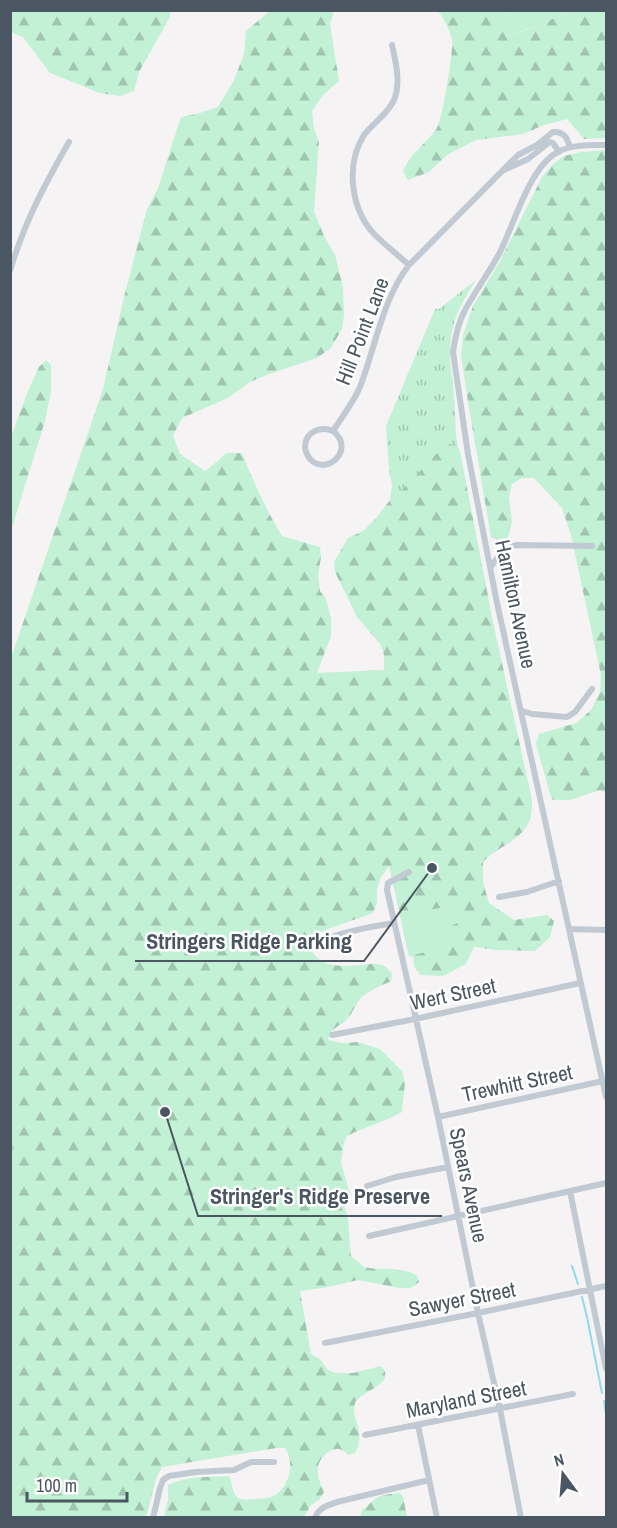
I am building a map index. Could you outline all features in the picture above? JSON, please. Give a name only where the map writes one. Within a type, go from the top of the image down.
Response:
[{"type":"street","points":[[392,45],[398,78],[395,98],[362,139],[354,159],[352,180],[360,212],[371,230],[409,265]]},
{"type":"street","name":"Hill Point Lane","points":[[333,431],[357,393],[391,295],[409,265],[504,170],[537,149],[553,132],[556,131],[567,138],[570,147]]},
{"type":"street","points":[[10,271],[29,216],[69,142]]},
{"type":"street","points":[[537,149],[550,142],[559,152]]},
{"type":"street","points":[[570,147],[606,145]]},
{"type":"street","name":"Hamilton Avenue","points":[[570,147],[553,155],[530,185],[500,252],[464,312],[453,352],[468,454],[497,603],[606,1097]]},
{"type":"street","points":[[319,429],[333,431],[341,442],[338,457],[327,464],[320,465],[313,462],[305,450],[305,443],[309,436],[319,429]]},
{"type":"street","points":[[491,567],[501,553],[508,547],[516,545],[592,546]]},
{"type":"street","points":[[522,711],[567,717],[575,712],[592,689]]},
{"type":"street","name":"Spears Avenue","points":[[409,872],[388,883],[387,890],[438,1117],[521,1518]]},
{"type":"street","points":[[499,897],[527,892],[559,881]]},
{"type":"street","points":[[316,943],[350,931],[394,923]]},
{"type":"street","points":[[569,929],[606,930]]},
{"type":"street","name":"Wert Street","points":[[332,1035],[580,983]]},
{"type":"street","name":"Trewhitt Street","points":[[438,1117],[603,1081]]},
{"type":"street","points":[[367,1186],[396,1177],[448,1167]]},
{"type":"street","points":[[369,1236],[606,1183]]},
{"type":"street","points":[[570,1191],[606,1370]]},
{"type":"street","name":"Sawyer Street","points":[[324,1343],[606,1286]]},
{"type":"street","name":"Maryland Street","points":[[366,1435],[573,1394]]},
{"type":"street","points":[[418,1425],[437,1518]]},
{"type":"street","points":[[153,1518],[163,1480],[169,1476],[234,1470],[251,1462],[274,1462]]},
{"type":"street","points":[[316,1515],[323,1508],[337,1502],[429,1480]]},
{"type":"green space","points":[[170,10],[170,17],[139,72],[134,91],[120,96],[100,93],[50,73],[23,37],[11,32],[11,11]]},
{"type":"green space","points":[[511,10],[572,10],[572,11],[514,34]]},
{"type":"green space","points":[[270,11],[334,11],[330,24],[339,81],[323,95],[312,111],[314,129],[319,142],[314,212],[335,255],[343,287],[342,329],[331,348],[317,358],[250,382],[228,398],[182,418],[173,436],[180,454],[205,471],[226,453],[242,453],[260,495],[282,536],[320,547],[318,576],[320,591],[326,599],[331,618],[331,636],[317,673],[384,670],[381,645],[357,617],[335,572],[334,562],[348,538],[363,531],[438,452],[449,444],[457,445],[532,800],[530,819],[524,830],[483,862],[483,882],[489,903],[514,920],[547,915],[554,921],[550,937],[535,951],[474,947],[466,964],[443,976],[420,975],[414,966],[413,957],[409,956],[389,866],[381,877],[373,913],[331,928],[308,940],[316,956],[328,964],[344,966],[377,964],[386,967],[392,974],[391,981],[361,998],[347,1019],[331,1032],[328,1040],[342,1043],[358,1042],[380,1049],[402,1071],[405,1082],[402,1112],[347,1136],[341,1163],[351,1197],[344,1206],[348,1219],[351,1256],[364,1267],[410,1272],[417,1276],[419,1282],[411,1288],[399,1288],[358,1280],[300,1291],[311,1354],[320,1359],[328,1370],[335,1373],[353,1373],[381,1366],[385,1372],[382,1382],[355,1403],[359,1438],[355,1453],[348,1455],[336,1449],[326,1453],[321,1459],[318,1475],[324,1492],[319,1500],[311,1505],[304,1517],[164,1517],[168,1485],[182,1480],[229,1476],[234,1493],[240,1499],[264,1499],[275,1495],[284,1486],[290,1467],[285,1448],[276,1448],[162,1467],[156,1479],[146,1517],[11,1518],[11,658],[103,389],[147,209],[158,188],[181,117],[218,107],[234,80],[244,54],[246,31]]},
{"type":"green space","points":[[438,11],[511,11],[515,34],[572,11],[606,11],[606,138],[584,139],[567,119],[523,134],[476,140],[447,155],[429,172],[408,180],[403,172],[410,159],[437,128],[447,85],[452,40]]},
{"type":"green space","points":[[606,150],[606,792],[600,790],[570,800],[553,800],[536,744],[539,734],[576,723],[591,710],[600,692],[601,675],[571,535],[562,508],[534,478],[522,478],[512,484],[509,497],[512,522],[508,538],[497,540],[491,537],[461,355],[463,335],[473,306],[499,263],[542,177],[553,164],[564,156]]},
{"type":"green space","points":[[476,280],[457,315],[450,341],[457,445],[449,444],[438,452],[390,500],[392,486],[386,426],[435,309],[439,309]]},
{"type":"green space","points":[[46,360],[51,365],[51,391],[45,421],[11,531],[11,437],[39,367]]},
{"type":"green space","points":[[451,906],[459,922],[447,928],[451,946],[409,956],[400,915]]},
{"type":"green space","points":[[400,1493],[407,1517],[360,1517],[362,1510],[377,1498]]},
{"type":"waterway","points":[[572,1266],[578,1284]]},
{"type":"waterway","points":[[582,1297],[602,1393]]},
{"type":"waterway","points":[[604,1401],[606,1414]]},
{"type":"place","name":"Stringers Ridge Parking","points":[[432,868]]},
{"type":"place","name":"Stringer's Ridge Preserve","points":[[165,1112]]}]
